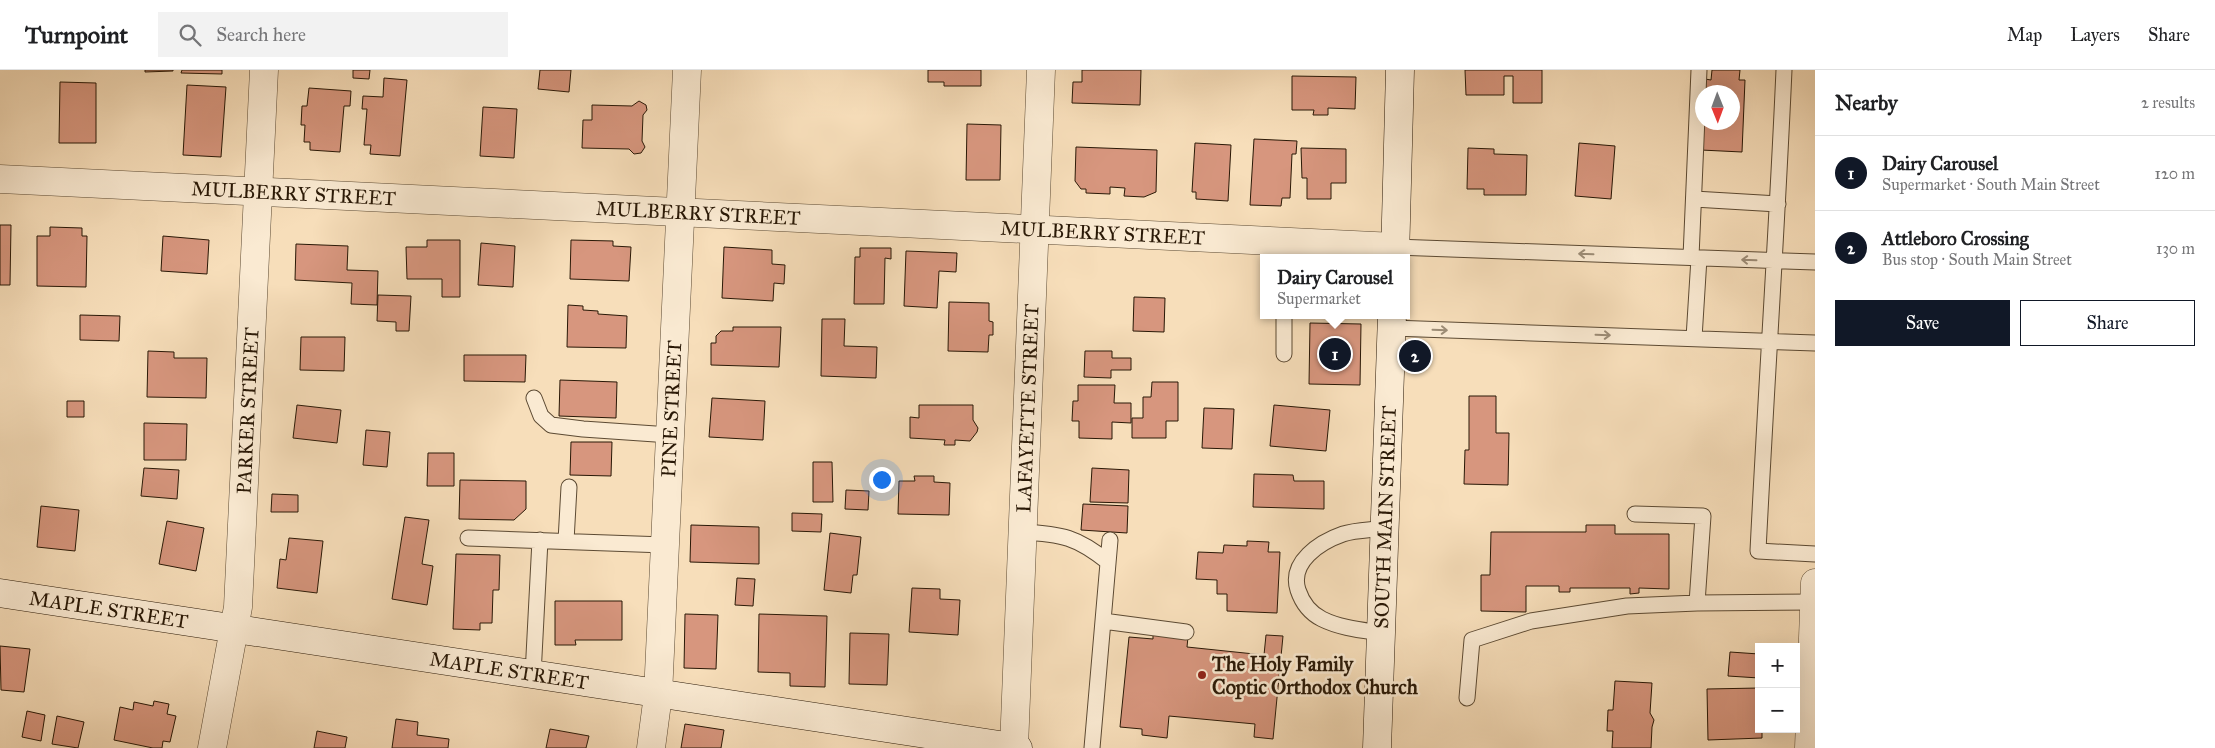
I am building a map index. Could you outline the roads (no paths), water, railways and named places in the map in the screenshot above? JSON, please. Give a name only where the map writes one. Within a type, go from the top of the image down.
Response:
[{"type":"street","name":"PARKER STREET","points":[[212,748],[235,629],[238,594],[264,70]]},
{"type":"street","name":"PINE STREET","points":[[651,748],[658,694],[687,70]]},
{"type":"street","name":"LAFAYETTE STREET","points":[[1007,747],[1022,532],[1041,70]]},
{"type":"street","points":[[1395,252],[1400,70]]},
{"type":"street","name":"MULBERRY STREET","points":[[0,179],[1035,229],[1284,250],[1395,252]]},
{"type":"street","name":"SOUTH MAIN STREET","points":[[1377,748],[1392,321]]},
{"type":"street","name":"MAPLE STREET","points":[[0,593],[1007,747]]},
{"type":"street","points":[[1808,748],[1813,674],[1815,593]]},
{"type":"lane","points":[[1694,338],[1694,199],[1699,70]]},
{"type":"lane","points":[[1784,70],[1776,260],[1768,341],[1758,551],[1815,554]]},
{"type":"lane","points":[[1694,199],[1778,204]]},
{"type":"lane","points":[[1395,252],[1815,262]]},
{"type":"lane","points":[[1284,319],[1284,354]]},
{"type":"lane","points":[[1392,321],[1815,343]]},
{"type":"lane","points":[[534,398],[541,416],[551,424],[582,429],[670,435]]},
{"type":"lane","points":[[566,541],[569,488]]},
{"type":"lane","points":[[1635,514],[1703,516],[1697,603]]},
{"type":"lane","points":[[1381,633],[1342,627],[1320,618],[1303,602],[1295,580],[1301,561],[1323,543],[1344,534],[1385,528]]},
{"type":"lane","points":[[1022,532],[1052,534],[1073,539],[1108,562]]},
{"type":"lane","points":[[468,538],[665,545]]},
{"type":"lane","points":[[532,675],[540,540]]},
{"type":"lane","points":[[1092,748],[1110,540]]},
{"type":"lane","points":[[1467,698],[1472,640],[1531,622],[1627,606],[1697,603],[1815,593]]},
{"type":"lane","points":[[1103,621],[1186,632]]},
{"type":"place","name":"Dairy Carousel","points":[[1335,354]]},
{"type":"place","name":"Attleboro Crossing","points":[[1415,356]]},
{"type":"place","name":"The Holy Family Coptic Orthodox Church","points":[[1202,675]]}]
